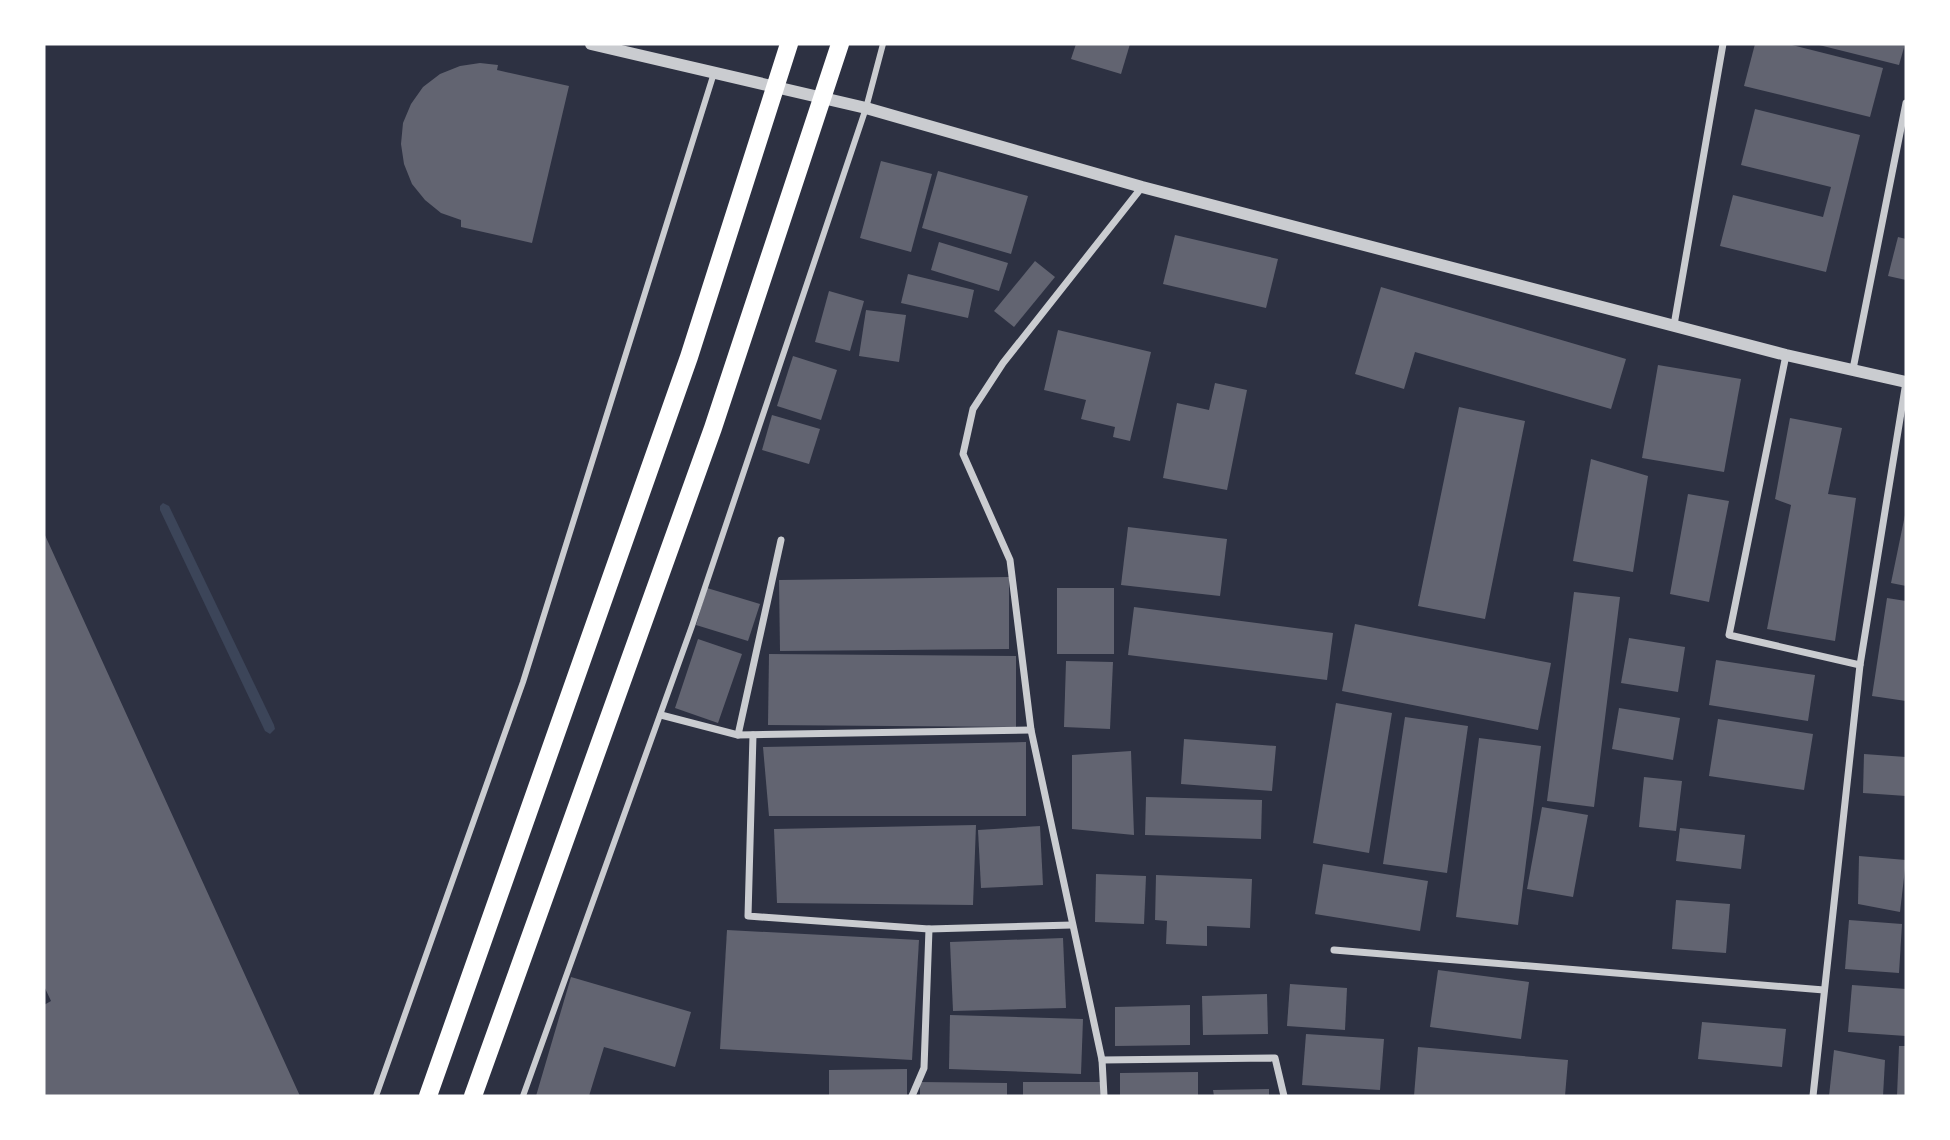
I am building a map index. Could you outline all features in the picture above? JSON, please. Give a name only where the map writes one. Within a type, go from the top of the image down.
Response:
[{"type":"main road","points":[[428,1096],[690,357],[789,44]]},
{"type":"main road","points":[[473,1096],[713,428],[840,44]]},
{"type":"street","points":[[591,44],[866,108],[1142,187],[1786,355],[1906,382],[1860,665],[1813,1096]]},
{"type":"street","points":[[523,1096],[692,626],[866,108],[883,44]]},
{"type":"street","points":[[1674,326],[1723,44]]},
{"type":"street","points":[[376,1096],[523,682],[714,72]]},
{"type":"street","points":[[1853,369],[1906,103]]},
{"type":"street","points":[[1104,1096],[1102,1060],[1031,730],[1010,560],[963,454],[973,409],[1003,363],[1142,187]]},
{"type":"street","points":[[1786,355],[1729,635],[1860,665]]},
{"type":"street","points":[[738,735],[781,540]]},
{"type":"street","points":[[661,715],[738,735],[1031,730]]},
{"type":"street","points":[[753,735],[748,916],[929,929],[1072,925]]},
{"type":"street","points":[[912,1096],[924,1068],[929,929]]},
{"type":"street","points":[[1334,950],[1824,990]]},
{"type":"street","points":[[1102,1060],[1275,1058],[1284,1096]]},
{"type":"shaded area","points":[[163,503],[169,506],[274,725],[275,729],[270,734],[265,731],[160,510]]},
{"type":"building","points":[[1076,44],[1130,44],[1121,74],[1071,59]]},
{"type":"building","points":[[1755,44],[1788,44],[1883,68],[1870,117],[1744,86]]},
{"type":"building","points":[[1815,44],[1905,44],[1899,65]]},
{"type":"building","points":[[480,63],[498,65],[497,70],[569,86],[532,243],[461,227],[461,220],[441,213],[425,200],[412,184],[404,164],[401,144],[403,123],[411,104],[423,87],[440,74],[460,66]]},
{"type":"building","points":[[1755,109],[1860,135],[1826,272],[1720,246],[1733,195],[1823,217],[1831,187],[1741,165]]},
{"type":"building","points":[[881,161],[932,174],[911,252],[860,238]]},
{"type":"building","points":[[938,171],[1028,196],[1011,254],[922,228]]},
{"type":"building","points":[[1175,235],[1278,259],[1266,308],[1163,284]]},
{"type":"building","points":[[1898,237],[1906,239],[1906,280],[1888,276]]},
{"type":"building","points":[[939,242],[1008,263],[999,291],[931,270]]},
{"type":"building","points":[[1035,261],[1055,277],[1014,327],[994,311]]},
{"type":"building","points":[[908,274],[974,290],[968,318],[901,303]]},
{"type":"building","points":[[1381,287],[1626,359],[1611,409],[1415,352],[1404,389],[1355,374]]},
{"type":"building","points":[[829,291],[864,301],[850,351],[815,342]]},
{"type":"building","points":[[866,310],[906,315],[899,362],[859,356]]},
{"type":"building","points":[[1058,330],[1151,352],[1130,441],[1113,437],[1115,427],[1081,419],[1086,400],[1044,390]]},
{"type":"building","points":[[793,356],[837,370],[821,420],[777,406]]},
{"type":"building","points":[[1658,365],[1741,379],[1724,472],[1642,458]]},
{"type":"building","points":[[1215,383],[1247,390],[1227,490],[1163,478],[1177,403],[1209,410]]},
{"type":"building","points":[[1459,407],[1525,421],[1485,619],[1418,606]]},
{"type":"building","points":[[772,415],[820,429],[809,464],[762,450]]},
{"type":"building","points":[[1790,418],[1842,428],[1828,494],[1856,498],[1835,641],[1767,629],[1791,505],[1775,499]]},
{"type":"building","points":[[1591,459],[1648,476],[1633,572],[1573,561]]},
{"type":"building","points":[[1688,494],[1729,501],[1709,602],[1670,594]]},
{"type":"building","points":[[1906,516],[1906,586],[1891,583]]},
{"type":"building","points":[[1128,527],[1227,539],[1220,596],[1121,585]]},
{"type":"building","points":[[44,533],[300,1096],[44,1096],[44,1005],[51,1001],[44,986]]},
{"type":"building","points":[[1009,577],[1009,649],[780,651],[779,580]]},
{"type":"building","points":[[707,588],[760,604],[748,641],[696,625]]},
{"type":"building","points":[[1057,588],[1114,588],[1114,654],[1057,654]]},
{"type":"building","points":[[1574,592],[1620,597],[1594,807],[1547,801]]},
{"type":"building","points":[[1887,598],[1906,601],[1906,701],[1872,696]]},
{"type":"building","points":[[1134,607],[1333,633],[1327,680],[1128,655]]},
{"type":"building","points":[[1355,624],[1551,663],[1538,730],[1342,691]]},
{"type":"building","points":[[1629,638],[1685,647],[1678,692],[1621,683]]},
{"type":"building","points":[[698,639],[742,654],[718,723],[675,708]]},
{"type":"building","points":[[769,654],[1016,656],[1016,727],[768,725]]},
{"type":"building","points":[[1716,660],[1815,675],[1808,721],[1709,705]]},
{"type":"building","points":[[1066,661],[1113,662],[1110,729],[1064,727]]},
{"type":"building","points":[[1336,703],[1392,713],[1369,853],[1313,843]]},
{"type":"building","points":[[1619,708],[1680,718],[1673,760],[1612,749]]},
{"type":"building","points":[[1405,717],[1468,726],[1447,873],[1383,864]]},
{"type":"building","points":[[1718,719],[1813,734],[1804,790],[1709,776]]},
{"type":"building","points":[[1479,738],[1541,746],[1518,925],[1456,917]]},
{"type":"building","points":[[1184,739],[1276,746],[1272,791],[1181,784]]},
{"type":"building","points":[[1026,742],[1026,816],[769,816],[763,747]]},
{"type":"building","points":[[1131,751],[1134,835],[1072,829],[1072,755]]},
{"type":"building","points":[[1864,754],[1906,757],[1906,796],[1863,793]]},
{"type":"building","points":[[1644,777],[1682,781],[1676,831],[1639,827]]},
{"type":"building","points":[[1146,797],[1262,800],[1261,839],[1145,835]]},
{"type":"building","points":[[1542,807],[1588,815],[1573,897],[1527,889]]},
{"type":"building","points":[[976,825],[973,905],[777,903],[774,829]]},
{"type":"building","points":[[1040,826],[1043,885],[981,888],[978,830]]},
{"type":"building","points":[[1680,828],[1745,835],[1741,869],[1676,861]]},
{"type":"building","points":[[1859,856],[1906,860],[1900,912],[1858,904]]},
{"type":"building","points":[[1323,864],[1428,881],[1420,931],[1315,914]]},
{"type":"building","points":[[1096,874],[1146,876],[1144,924],[1095,922]]},
{"type":"building","points":[[1156,875],[1252,879],[1250,928],[1207,926],[1207,946],[1166,944],[1167,921],[1155,920]]},
{"type":"building","points":[[1676,900],[1730,904],[1726,953],[1672,949]]},
{"type":"building","points":[[1849,920],[1902,924],[1899,973],[1845,969]]},
{"type":"building","points":[[727,930],[919,940],[912,1060],[720,1049]]},
{"type":"building","points":[[1063,938],[1066,1008],[953,1011],[950,942]]},
{"type":"building","points":[[1438,970],[1529,982],[1521,1039],[1430,1027]]},
{"type":"building","points":[[571,977],[691,1012],[675,1067],[604,1047],[589,1096],[536,1096]]},
{"type":"building","points":[[1290,984],[1347,988],[1345,1030],[1287,1026]]},
{"type":"building","points":[[1852,985],[1906,989],[1906,1036],[1848,1032]]},
{"type":"building","points":[[1267,994],[1268,1034],[1203,1035],[1202,996]]},
{"type":"building","points":[[1190,1005],[1190,1045],[1115,1046],[1115,1007]]},
{"type":"building","points":[[950,1015],[1083,1019],[1081,1074],[949,1069]]},
{"type":"building","points":[[1702,1022],[1786,1029],[1782,1067],[1698,1059]]},
{"type":"building","points":[[1306,1034],[1384,1039],[1380,1090],[1302,1085]]},
{"type":"building","points":[[1899,1046],[1906,1046],[1906,1096],[1897,1096]]},
{"type":"building","points":[[1418,1047],[1568,1060],[1565,1096],[1414,1096]]},
{"type":"building","points":[[1834,1050],[1885,1060],[1883,1096],[1829,1096]]},
{"type":"building","points":[[907,1069],[907,1096],[829,1096],[829,1070]]},
{"type":"building","points":[[1198,1072],[1198,1096],[1120,1096],[1120,1073]]},
{"type":"building","points":[[920,1082],[1007,1083],[1007,1096],[920,1096]]},
{"type":"building","points":[[1023,1082],[1101,1082],[1101,1096],[1023,1096]]},
{"type":"building","points":[[1269,1089],[1269,1096],[1214,1096],[1213,1090]]}]
